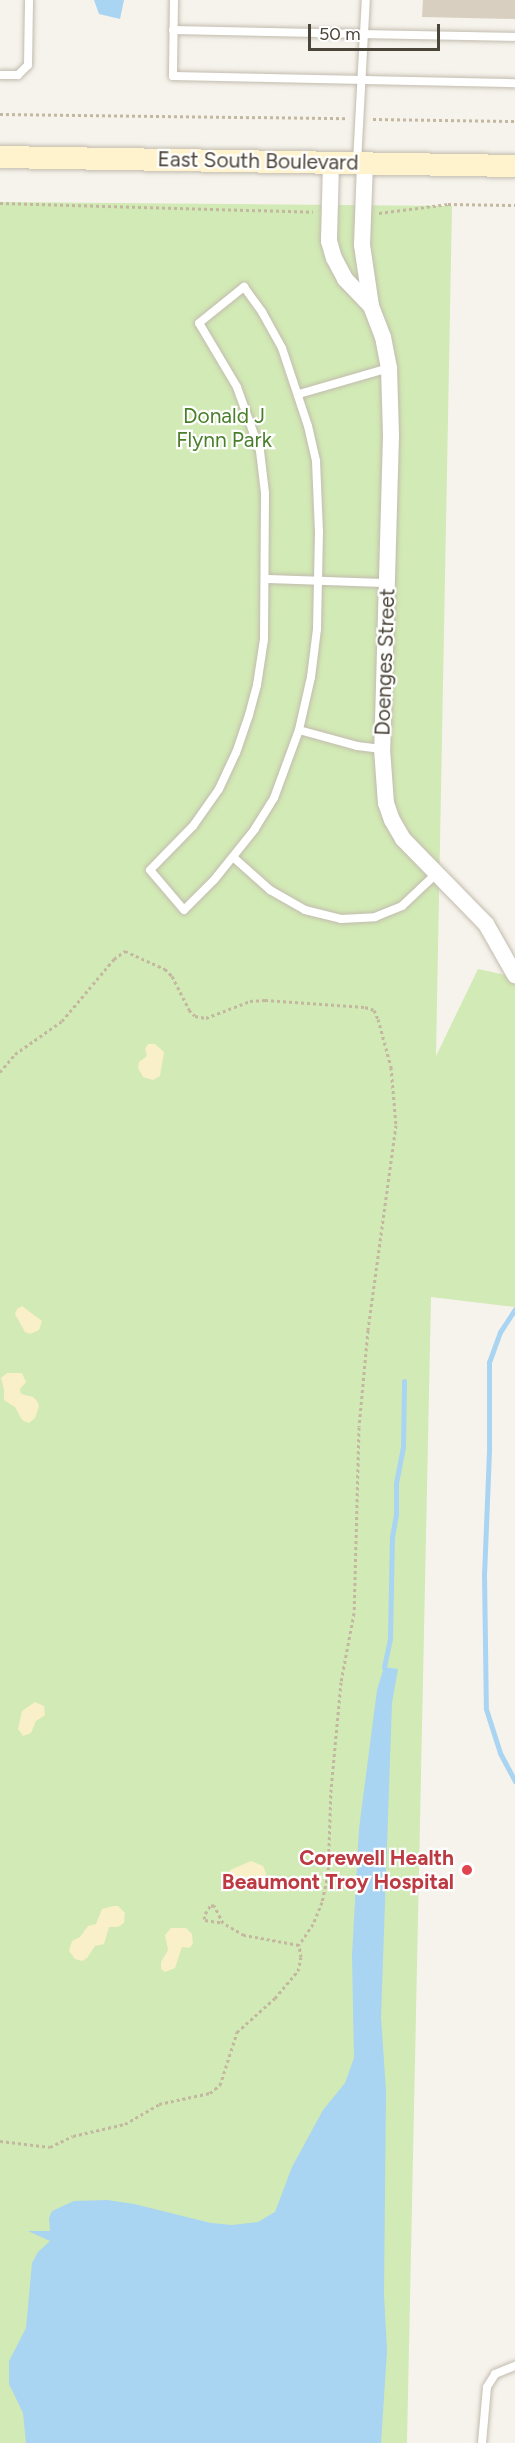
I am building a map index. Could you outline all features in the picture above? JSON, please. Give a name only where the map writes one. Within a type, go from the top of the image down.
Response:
[{"type":"street","name":"East South Boulevard","points":[[0,157],[515,166]]},
{"type":"street","name":"Doenges Street","points":[[331,163],[329,213],[330,241],[334,258],[345,279],[371,306]]},
{"type":"street","name":"Doenges Street","points":[[361,163],[362,245],[371,306],[383,337],[389,368],[392,435],[382,778],[392,820],[403,839],[486,924],[515,975]]},
{"type":"lane","points":[[0,75],[18,75],[28,65],[29,0]]},
{"type":"lane","points":[[174,0],[173,76],[515,83]]},
{"type":"lane","points":[[361,163],[366,0]]},
{"type":"lane","points":[[173,30],[515,37]]},
{"type":"lane","points":[[244,287],[262,312],[282,348],[298,394],[316,461],[319,581],[311,677],[299,730],[274,798],[255,829],[233,857],[184,910],[150,870],[193,826],[219,789],[236,753],[257,685],[264,639],[265,493],[260,451],[237,387],[199,323],[244,287]]},
{"type":"lane","points":[[298,394],[389,368]]},
{"type":"lane","points":[[265,579],[387,583]]},
{"type":"lane","points":[[299,730],[357,746],[382,749]]},
{"type":"lane","points":[[233,857],[270,890],[305,910],[341,919],[375,917],[402,906],[436,874]]},
{"type":"lane","points":[[482,2443],[487,2387],[495,2374],[515,2366]]},
{"type":"path","points":[[0,114],[343,118]]},
{"type":"path","points":[[374,119],[515,122]]},
{"type":"path","points":[[0,203],[329,213]]},
{"type":"path","points":[[363,216],[448,204],[515,205]]},
{"type":"path","points":[[0,1072],[15,1054],[62,1021],[114,959],[125,951],[165,969],[172,976],[189,1010],[195,1016],[206,1017],[250,1001],[265,1000],[365,1007],[374,1010],[391,1067],[396,1125],[368,1330],[361,1405],[356,1496],[354,1612],[341,1682],[331,1789],[328,1874],[322,1902],[313,1924],[299,1945],[301,1957],[298,1971],[275,1998],[237,2032],[220,2085],[210,2093],[159,2104],[125,2124],[73,2136],[50,2147],[0,2141]]},
{"type":"path","points":[[223,1923],[214,1905],[210,1906],[204,1916],[205,1920],[223,1923],[244,1935],[299,1945]]},
{"type":"green space","name":"Donald J Flynn Park","points":[[0,202],[452,206],[436,1056],[478,969],[515,977],[515,1307],[431,1297],[407,2443],[0,2443]]},
{"type":"sand","points":[[148,1044],[155,1044],[164,1052],[160,1076],[153,1080],[143,1077],[138,1068],[139,1062],[147,1056],[145,1049]]},
{"type":"sand","points":[[22,1306],[42,1321],[39,1330],[30,1334],[25,1332],[15,1314]]},
{"type":"sand","points":[[7,1373],[22,1373],[26,1382],[20,1389],[21,1394],[33,1397],[37,1401],[39,1406],[35,1418],[29,1423],[22,1420],[15,1407],[4,1400],[1,1378]]},
{"type":"sand","points":[[35,1702],[44,1706],[45,1715],[36,1721],[31,1733],[23,1736],[18,1729],[22,1711]]},
{"type":"sand","points":[[251,1861],[263,1866],[266,1873],[264,1882],[249,1887],[230,1880],[230,1870]]},
{"type":"sand","points":[[118,1906],[125,1913],[124,1923],[118,1927],[109,1927],[104,1944],[95,1946],[87,1958],[82,1961],[75,1959],[69,1951],[72,1941],[80,1937],[88,1926],[96,1924],[102,1909]]},
{"type":"sand","points":[[171,1928],[186,1928],[192,1934],[193,1944],[189,1948],[182,1947],[175,1968],[165,1972],[161,1969],[161,1962],[168,1950],[165,1935]]},
{"type":"water","points":[[94,0],[124,0],[120,19],[99,14]]},
{"type":"water","points":[[384,1667],[398,1669],[392,1703],[381,2017],[386,2091],[384,2294],[387,2351],[381,2443],[26,2443],[23,2413],[9,2384],[9,2361],[26,2328],[32,2263],[38,2252],[50,2241],[28,2231],[50,2231],[49,2218],[52,2211],[74,2201],[107,2200],[134,2204],[211,2223],[232,2225],[258,2222],[275,2212],[292,2167],[323,2110],[345,2083],[354,2058],[352,1956],[359,1829],[377,1690]]},
{"type":"building","points":[[423,0],[515,0],[515,19],[422,17]]},
{"type":"waterway","points":[[515,1309],[500,1332],[489,1362],[489,1451],[484,1573],[486,1709],[500,1753],[515,1781]]},
{"type":"waterway","points":[[384,1667],[390,1638],[392,1537],[396,1514],[396,1483],[403,1447],[404,1381]]},
{"type":"place","name":"Corewell Health Beaumont Troy Hospital","points":[[467,1870]]}]
